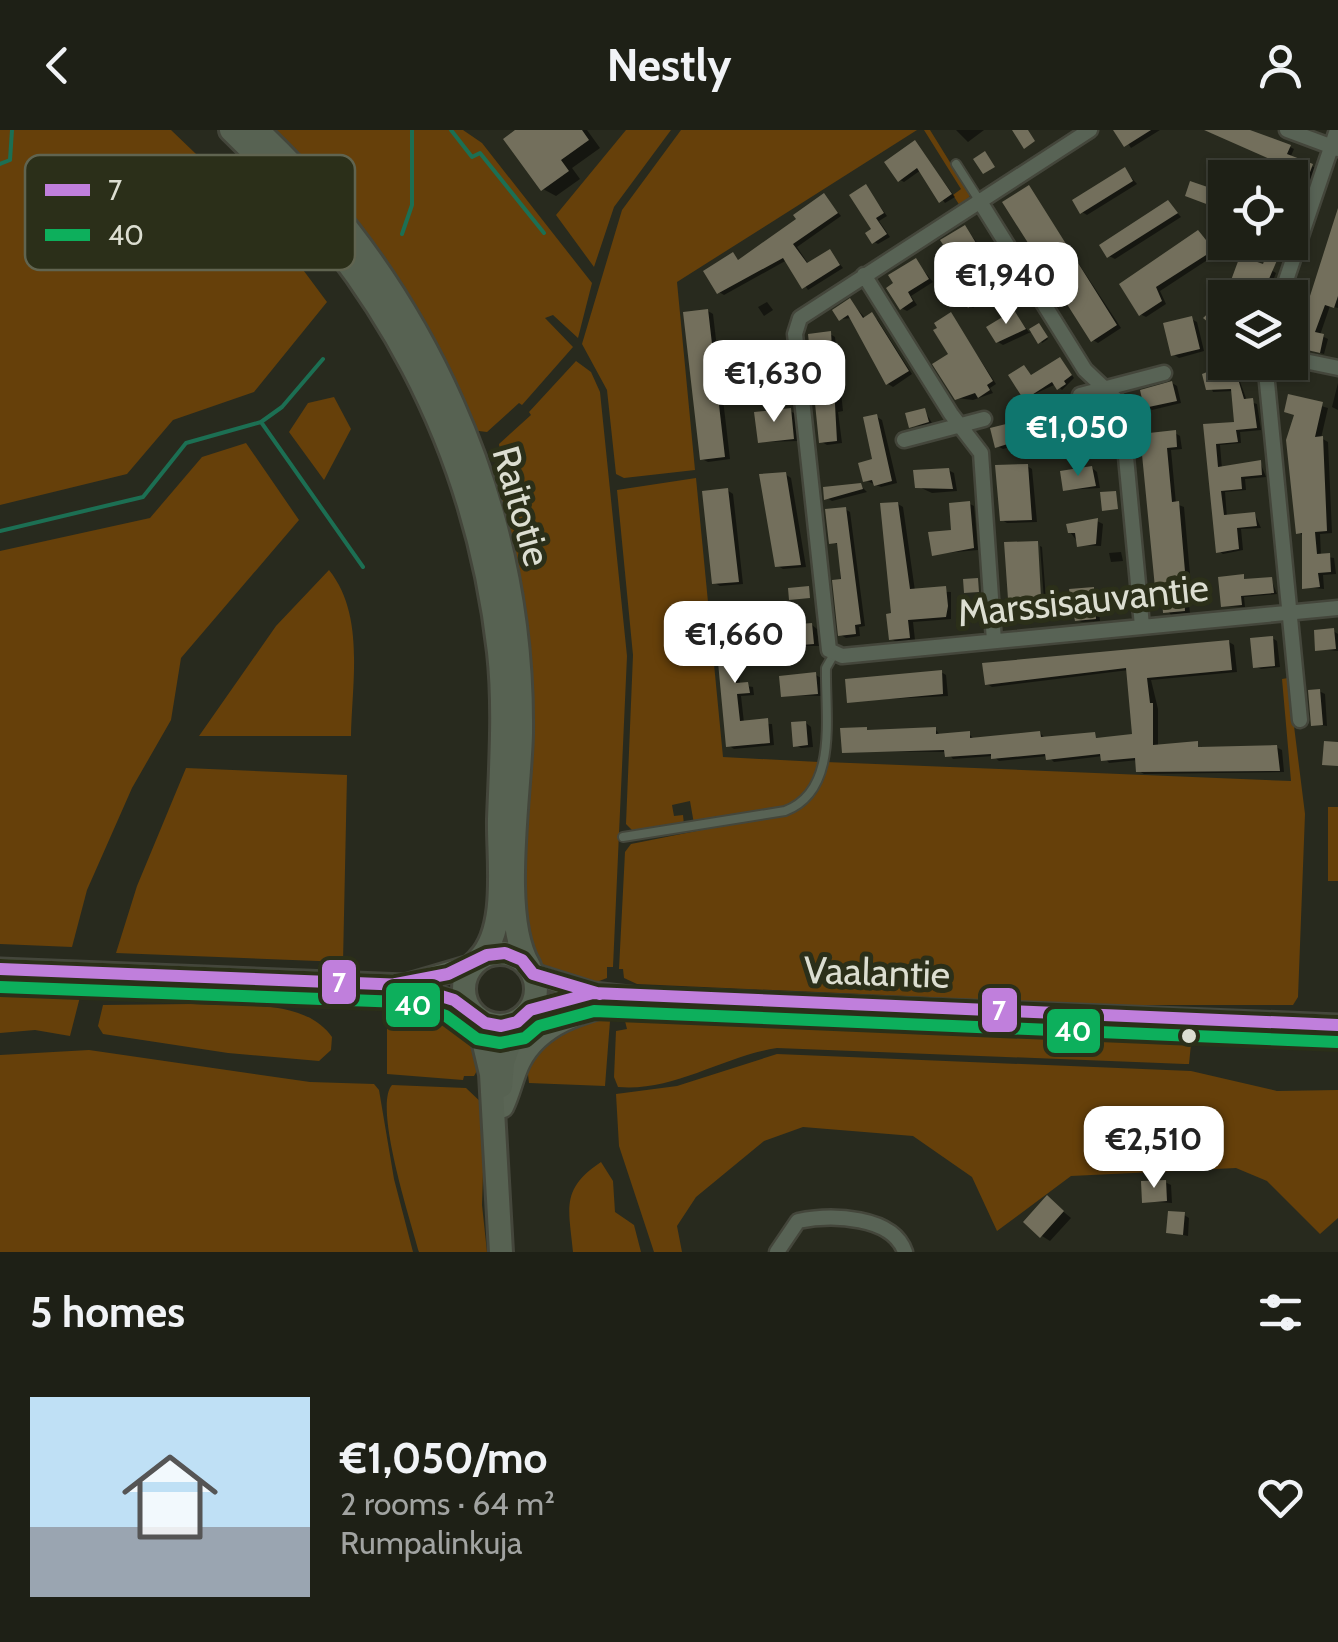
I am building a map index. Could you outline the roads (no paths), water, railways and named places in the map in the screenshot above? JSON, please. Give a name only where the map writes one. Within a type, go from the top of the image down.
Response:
[{"type":"main road","name":"Raitotie","points":[[231,130],[255,155]]},
{"type":"main road","name":"Raitotie","points":[[257,130],[281,155]]},
{"type":"main road","name":"Raitotie","points":[[355,240],[411,319],[446,387],[491,504],[519,646],[521,732],[515,930],[531,970]]},
{"type":"main road","name":"Raitotie","points":[[354,270],[430,400],[464,494],[487,576],[499,654],[502,733],[495,928],[476,962]]},
{"type":"main road","points":[[501,1252],[493,1137],[497,1107],[504,1062],[536,993],[531,970],[504,953],[476,962],[464,980],[473,1012],[504,1062]]},
{"type":"main road","points":[[473,1012],[493,1025],[523,1016]]},
{"type":"street","points":[[834,654],[826,645],[795,334],[805,313],[1090,130]]},
{"type":"street","points":[[1287,130],[1336,148]]},
{"type":"street","points":[[1287,280],[1336,148],[1337,130]]},
{"type":"street","points":[[979,200],[1085,370],[1120,404],[1142,626]]},
{"type":"street","points":[[864,275],[955,420],[981,453],[994,642]]},
{"type":"street","points":[[1308,362],[1338,368]]},
{"type":"street","points":[[1080,394],[1164,373]]},
{"type":"street","points":[[1266,380],[1300,720]]},
{"type":"street","points":[[904,440],[955,420],[984,419]]},
{"type":"street","name":"Marssisauvantie","points":[[834,654],[1338,608]]},
{"type":"street","points":[[0,968],[405,984],[476,962]]},
{"type":"street","name":"Vaalantie","points":[[531,970],[593,1001]]},
{"type":"street","points":[[405,984],[473,1012]]},
{"type":"street","name":"Vaalantie","points":[[523,1016],[593,1001],[638,998],[1338,1024]]},
{"type":"street","points":[[504,1062],[593,1001]]},
{"type":"street","points":[[777,1252],[798,1220],[814,1217],[883,1225],[895,1234],[905,1252]]},
{"type":"lane","points":[[956,164],[979,200]]},
{"type":"lane","points":[[623,837],[785,811],[804,801],[822,776],[826,668],[834,654]]},
{"type":"waterway","points":[[0,164],[10,160],[12,130]]},
{"type":"waterway","points":[[402,234],[412,205],[412,130]]},
{"type":"waterway","points":[[451,130],[472,157],[480,153],[544,233]]},
{"type":"waterway","points":[[0,531],[143,497],[186,443],[261,422],[282,407],[323,359]]},
{"type":"waterway","points":[[261,422],[363,567]]}]
